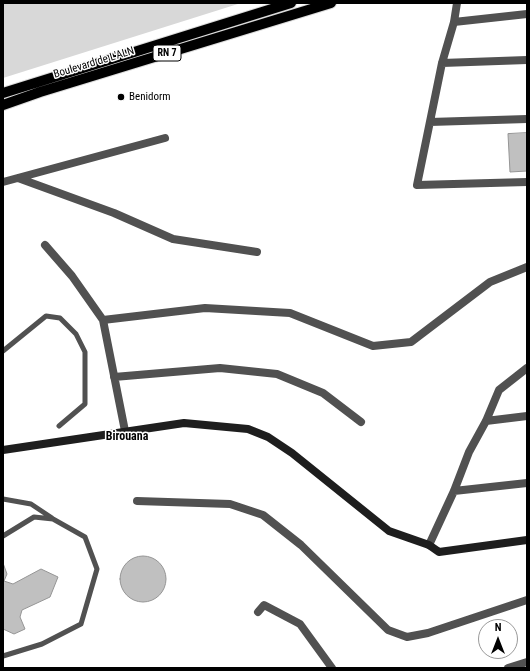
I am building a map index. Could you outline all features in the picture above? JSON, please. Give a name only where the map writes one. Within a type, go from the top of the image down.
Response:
[{"type":"main road","name":"Boulevard de L'ALN","points":[[3,93],[291,3]]},
{"type":"main road","name":"Boulevard de L'ALN","points":[[3,105],[331,3]]},
{"type":"main road","points":[[3,450],[184,422],[248,429],[268,437],[292,453],[389,531],[429,545],[439,552],[527,540]]},
{"type":"street","points":[[457,3],[454,22],[442,63],[417,185],[527,182]]},
{"type":"street","points":[[454,22],[527,14]]},
{"type":"street","points":[[442,63],[527,60]]},
{"type":"street","points":[[430,122],[527,119]]},
{"type":"street","points":[[3,182],[165,138]]},
{"type":"street","points":[[18,178],[114,213],[173,239],[257,252]]},
{"type":"street","points":[[45,245],[72,276],[103,320],[125,431]]},
{"type":"street","points":[[103,320],[205,308],[290,313],[373,346],[411,342],[490,282],[527,267]]},
{"type":"street","points":[[114,378],[220,368],[277,374],[323,393],[360,422]]},
{"type":"street","points":[[429,545],[454,491],[469,452],[486,421],[499,390],[527,369]]},
{"type":"street","points":[[486,421],[527,416]]},
{"type":"street","points":[[454,491],[527,483]]},
{"type":"street","points":[[137,501],[230,504],[263,515],[301,545],[388,630],[407,637],[428,633],[527,600]]},
{"type":"street","points":[[258,612],[264,605],[300,624],[332,668]]},
{"type":"street","points":[[508,668],[522,665]]},
{"type":"lane","points":[[3,351],[46,316],[60,318],[76,334],[85,352],[85,404],[59,426]]},
{"type":"lane","points":[[3,499],[31,504],[84,537],[97,569],[81,624],[42,644],[3,656]]},
{"type":"lane","points":[[3,536],[34,517],[53,519]]},
{"type":"shaded area","points":[[3,3],[241,3],[3,78]]},
{"type":"building","points":[[527,133],[527,171],[510,172],[508,134]]},
{"type":"building","points":[[138,556],[148,556],[156,560],[162,566],[166,574],[166,584],[162,592],[156,598],[148,602],[138,602],[130,598],[124,592],[120,584],[120,574],[124,566],[130,560]]},
{"type":"building","points":[[3,563],[7,574],[4,581],[13,584],[41,569],[58,577],[50,597],[22,610],[20,617],[25,629],[14,634],[3,629]]},
{"type":"place","name":"Benidorm","points":[[121,97]]},
{"type":"district","name":"Birouana","points":[[127,437]]}]
